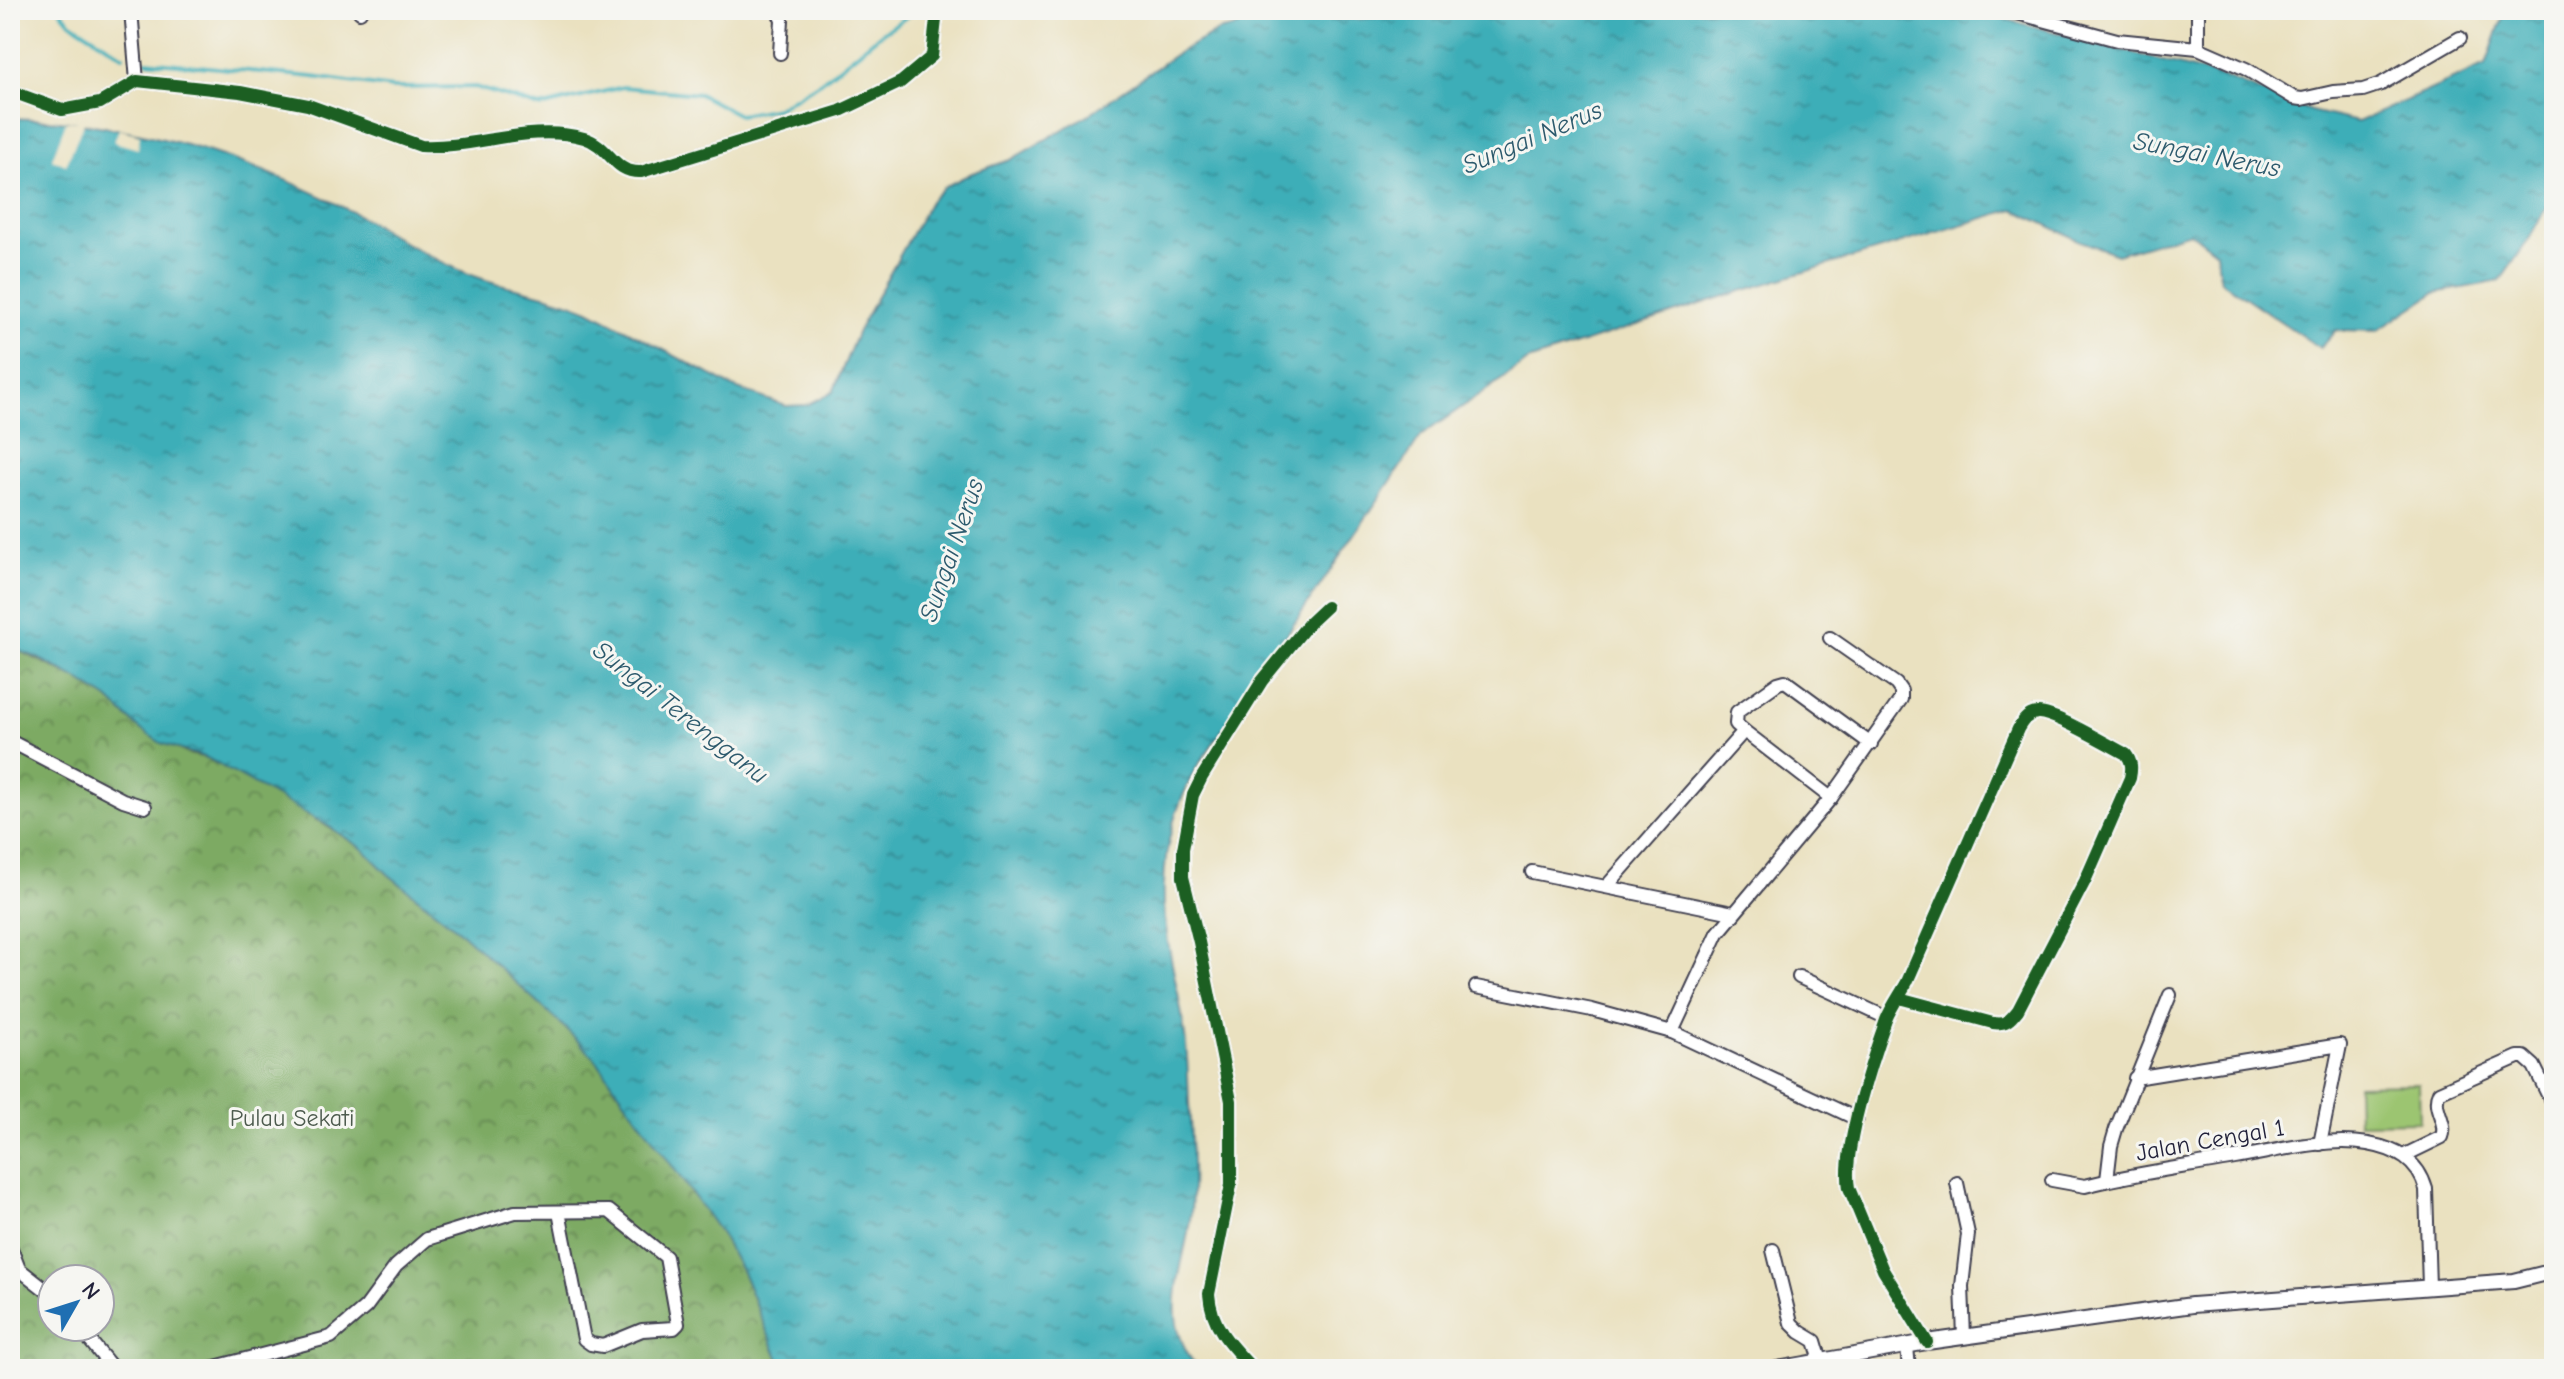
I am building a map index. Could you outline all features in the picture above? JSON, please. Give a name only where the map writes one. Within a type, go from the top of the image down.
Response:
[{"type":"street","points":[[131,10],[137,81]]},
{"type":"street","points":[[777,10],[782,20],[780,53]]},
{"type":"street","points":[[2006,10],[2117,40],[2198,48],[2246,69],[2294,98],[2302,99],[2333,92],[2363,90],[2381,84],[2460,38]]},
{"type":"street","points":[[2198,10],[2198,48]]},
{"type":"street","points":[[10,91],[62,110],[100,103],[137,81],[240,92],[308,105],[421,146],[438,147],[492,137],[552,134],[584,138],[600,145],[620,168],[641,172],[840,111],[897,84],[932,56],[937,12]]},
{"type":"street","points":[[1253,1369],[1218,1328],[1210,1309],[1209,1294],[1231,1185],[1231,1101],[1183,877],[1183,849],[1193,795],[1202,777],[1262,681],[1326,607]]},
{"type":"street","points":[[1672,1032],[1706,955],[1733,913],[1831,798],[1901,699],[1901,691],[1896,684],[1830,638]]},
{"type":"street","points":[[1831,798],[1736,724],[1737,712],[1785,681],[1871,744]]},
{"type":"street","points":[[1899,998],[1993,1023],[2009,1021],[2018,1010],[2085,881],[2130,778],[2132,769],[2126,754],[2051,715],[2035,713],[2025,718],[1899,998],[1887,1018],[1847,1162],[1849,1188],[1883,1270],[1927,1342]]},
{"type":"street","points":[[1606,887],[1744,731]]},
{"type":"street","points":[[10,741],[123,800],[145,807]]},
{"type":"street","points":[[1532,872],[1733,913]]},
{"type":"street","points":[[1799,977],[1887,1018]]},
{"type":"street","points":[[1476,987],[1592,1010],[1672,1032],[1857,1119]]},
{"type":"street","points":[[2107,1180],[2111,1146],[2170,995]]},
{"type":"street","points":[[2135,1078],[2340,1045],[2320,1144]]},
{"type":"street","points":[[2429,1287],[2426,1189],[2419,1170],[2403,1156],[2442,1137],[2445,1129],[2436,1101],[2439,1092],[2524,1057],[2534,1066],[2554,1107]]},
{"type":"street","name":"Jalan Cengal 1","points":[[2052,1180],[2080,1186],[2320,1144],[2370,1144],[2403,1156]]},
{"type":"street","points":[[1957,1183],[1968,1234],[1962,1286],[1964,1337]]},
{"type":"street","points":[[207,1369],[331,1337],[366,1307],[408,1252],[427,1239],[515,1212],[609,1211],[666,1257],[678,1324],[674,1328],[642,1330],[603,1346],[584,1339],[559,1212]]},
{"type":"street","points":[[10,1246],[15,1268],[36,1283]]},
{"type":"street","points":[[1773,1250],[1791,1323],[1815,1341],[1813,1365]]},
{"type":"street","points":[[1777,1369],[1813,1365],[1927,1342],[2192,1305],[2514,1281],[2554,1271]]},
{"type":"street","points":[[92,1343],[113,1369]]},
{"type":"street","points":[[1907,1346],[1909,1369]]},
{"type":"green space","name":"Pulau Sekati","points":[[17,650],[74,677],[108,699],[140,729],[188,754],[207,758],[290,803],[363,849],[557,1020],[594,1057],[721,1234],[743,1274],[783,1369],[10,1369],[10,651]]},
{"type":"green space","points":[[2419,1084],[2420,1122],[2358,1123],[2357,1085]]},
{"type":"water","points":[[1456,10],[1972,10],[2223,77],[2311,111],[2358,122],[2486,65],[2505,10],[2554,10],[2554,195],[2500,281],[2435,293],[2377,331],[2336,330],[2320,348],[2221,281],[2216,252],[2190,232],[2117,254],[2078,240],[2014,209],[1728,295],[1528,361],[1422,435],[1195,770],[1182,798],[1169,840],[1164,905],[1186,1044],[1192,1171],[1191,1212],[1176,1292],[1176,1311],[1178,1330],[1185,1349],[1198,1369],[783,1369],[743,1274],[721,1234],[594,1057],[557,1020],[363,849],[325,824],[207,758],[161,743],[140,729],[108,699],[74,677],[36,657],[17,650],[10,651],[10,118],[99,126],[144,134],[230,159],[314,193],[461,271],[589,310],[735,388],[786,406],[807,405],[833,392],[858,331],[930,201],[944,187],[1010,160],[1088,115],[1179,52],[1218,31],[1272,19],[1358,19]]},
{"type":"pier","points":[[66,122],[84,122],[66,165],[52,159]]},
{"type":"pier","points":[[119,129],[140,135],[138,149],[114,142]]},
{"type":"waterway","points":[[60,10],[70,22],[123,56]]},
{"type":"waterway","points":[[146,61],[393,88],[475,87],[540,107],[623,87],[699,94],[739,115],[777,108],[821,82],[882,33],[917,10]]},
{"type":"waterway","points":[[1234,10],[1244,29]]},
{"type":"cycle path","points":[[10,91],[62,110],[100,103],[137,81],[240,92],[308,105],[421,146],[543,133],[564,134],[593,142],[617,164],[641,172],[840,111],[901,82],[932,56],[937,10]]},
{"type":"cycle path","points":[[1253,1369],[1218,1326],[1209,1294],[1231,1185],[1231,1101],[1183,877],[1183,849],[1193,795],[1202,777],[1262,681],[1326,607]]},
{"type":"cycle path","points":[[1899,998],[1993,1023],[2005,1022],[2013,1017],[2085,881],[2130,778],[2131,765],[2126,754],[2045,714],[2033,714],[2023,721],[1880,1037],[1854,1128],[1848,1171],[1849,1188],[1883,1270],[1927,1342]]},
{"type":"water label","name":"Sungai Nerus","points":[[1532,137]]},
{"type":"water label","name":"Sungai Nerus","points":[[2207,154]]},
{"type":"water label","name":"Sungai Nerus","points":[[951,550]]},
{"type":"water label","name":"Sungai Terengganu","points":[[681,712]]}]
